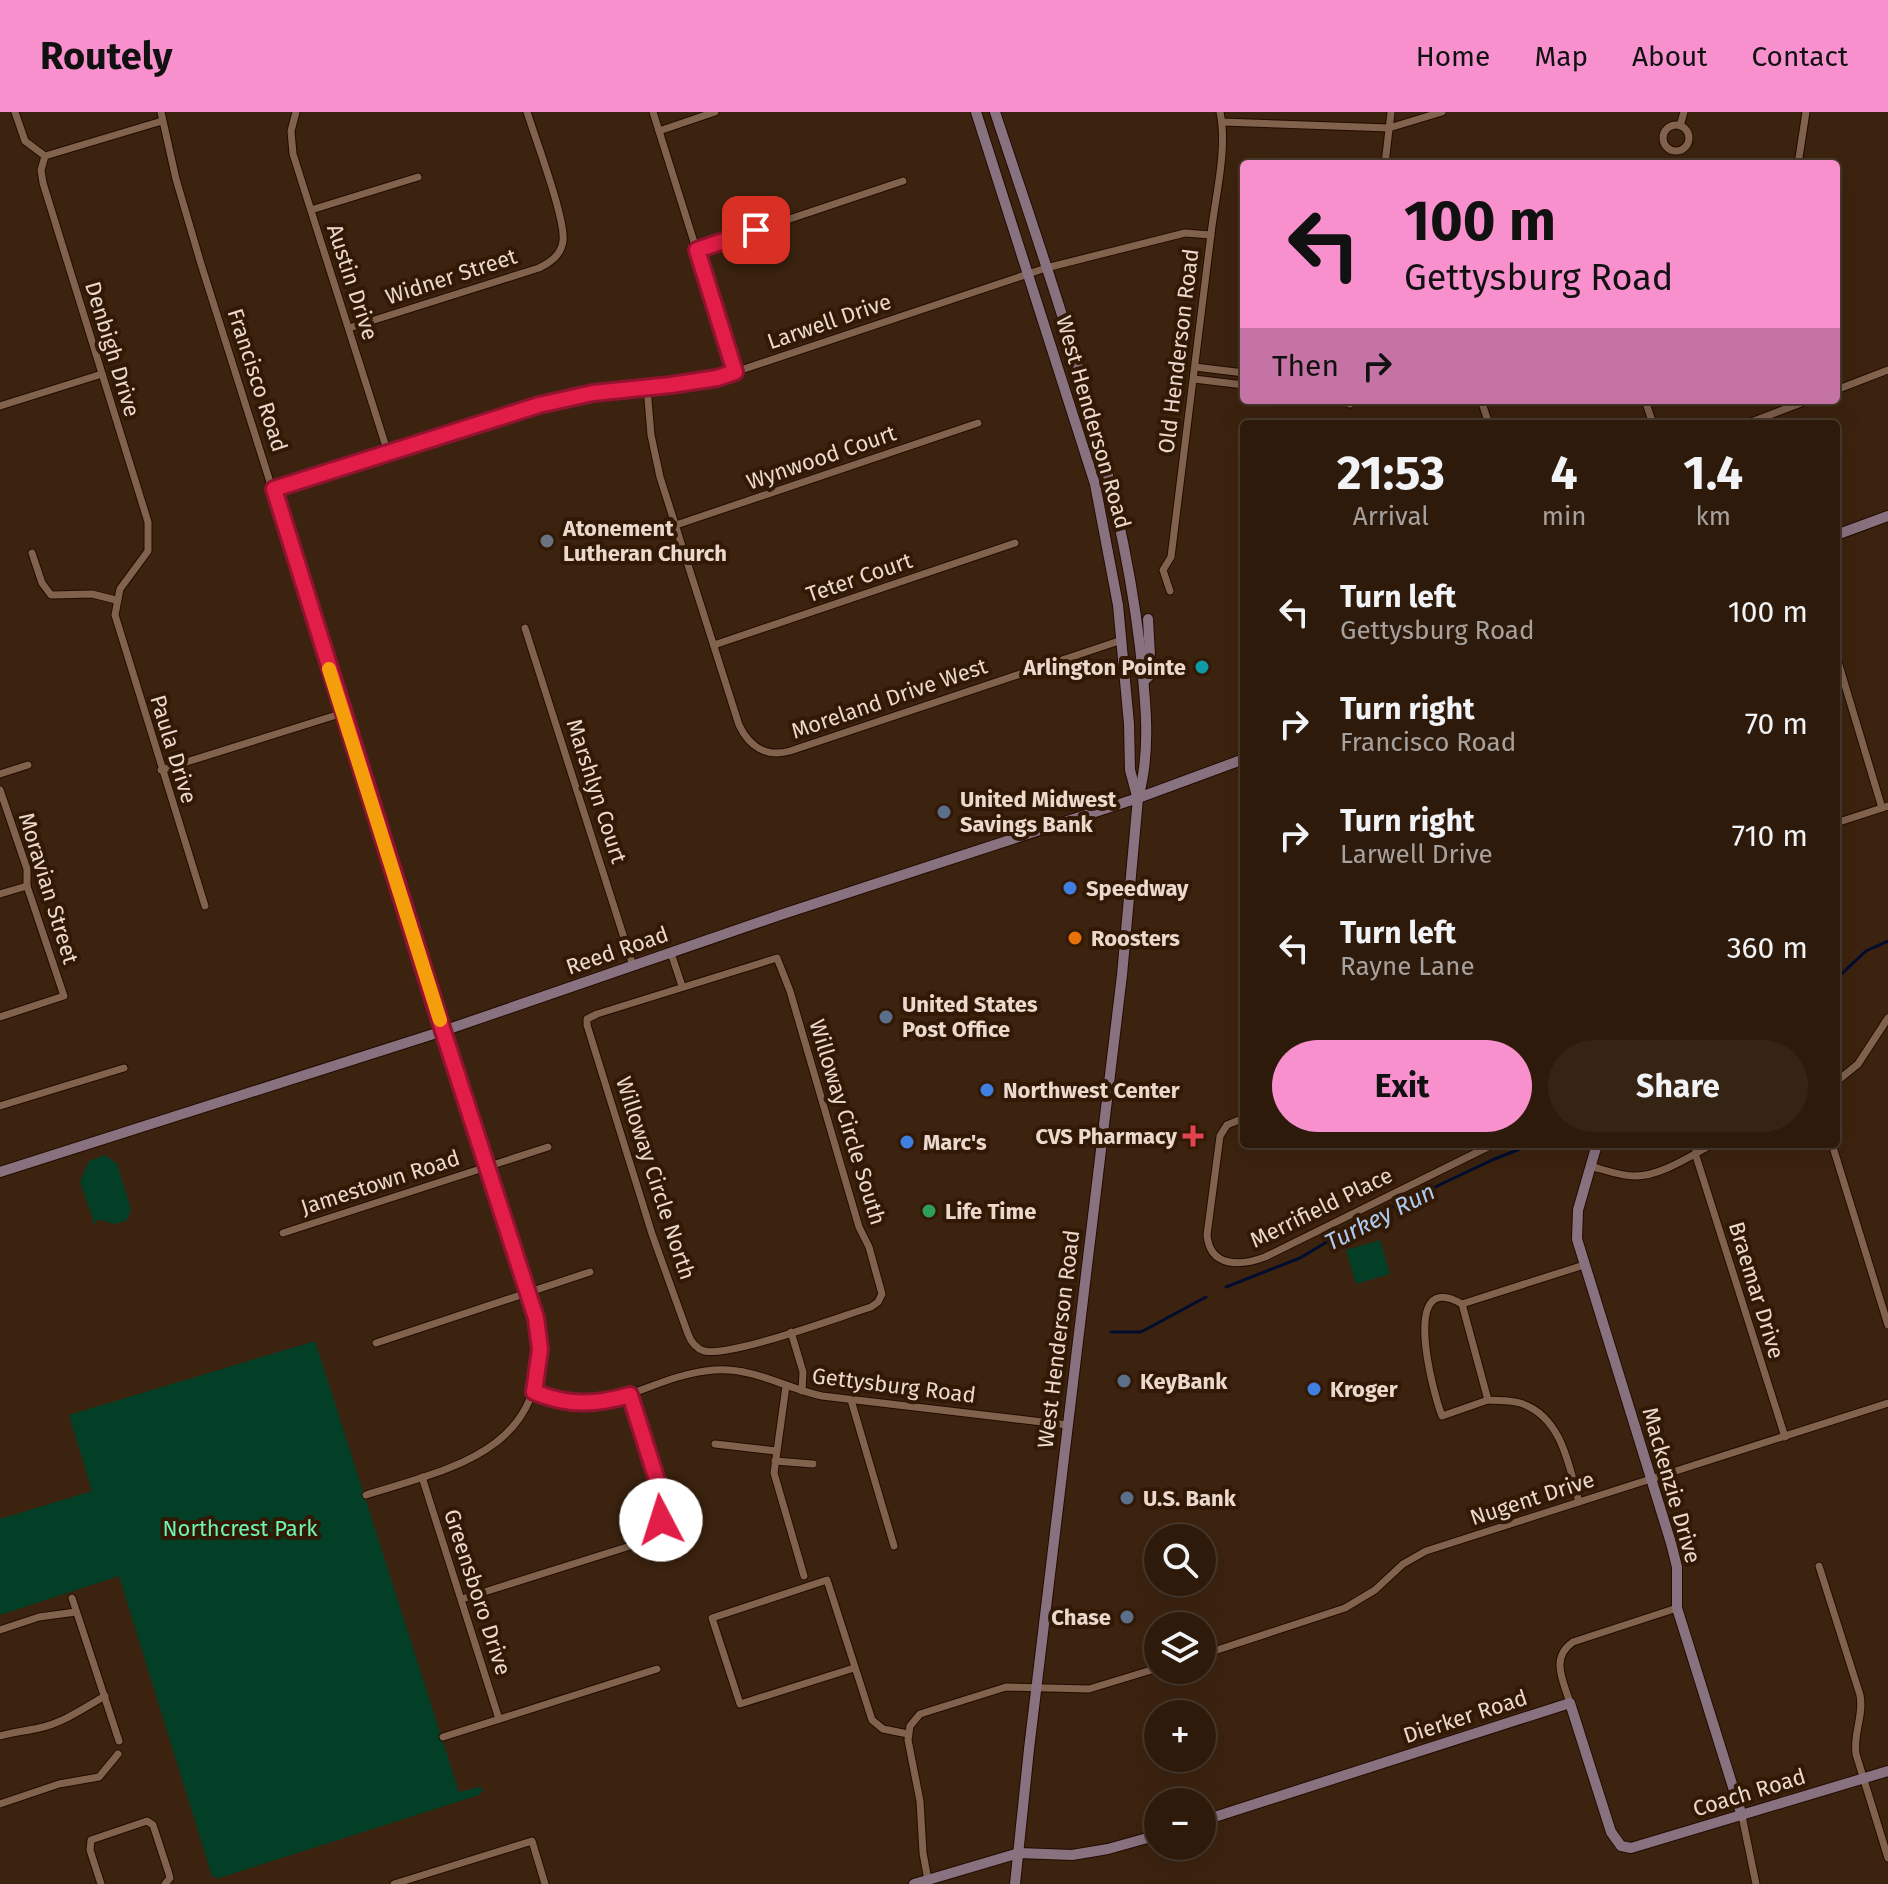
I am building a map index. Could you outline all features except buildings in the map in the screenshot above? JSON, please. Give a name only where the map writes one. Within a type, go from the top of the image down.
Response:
[{"type":"main road","name":"West Henderson Road","points":[[976,112],[1095,484],[1113,567],[1122,640],[1130,770],[1138,798]]},
{"type":"main road","name":"West Henderson Road","points":[[995,112],[1112,483],[1129,562],[1144,681],[1146,770],[1138,798],[1125,945],[1015,1884]]},
{"type":"main road","points":[[1840,534],[1888,516]]},
{"type":"main road","points":[[1144,681],[1151,674],[1148,619]]},
{"type":"main road","name":"Reed Road","points":[[1,1170],[443,1031],[1138,798],[1240,760]]},
{"type":"main road","name":"Mackenzie Drive","points":[[1596,1148],[1577,1219],[1577,1239],[1677,1567],[1677,1608],[1742,1816]]},
{"type":"main road","name":"Coach Road","points":[[1570,1703],[1611,1832],[1621,1846],[1640,1847],[1888,1771]]},
{"type":"main road","name":"Dierker Road","points":[[1216,1817],[1570,1703]]},
{"type":"main road","points":[[914,1884],[1019,1853],[1072,1855],[1144,1839]]},
{"type":"street","points":[[15,112],[25,141],[45,156],[161,117]]},
{"type":"street","name":"Austin Drive","points":[[296,112],[291,141],[293,154],[388,453]]},
{"type":"street","name":"Widner Street","points":[[349,328],[539,268],[560,251],[562,225],[527,112]]},
{"type":"street","points":[[653,112],[735,372]]},
{"type":"street","points":[[659,131],[715,112]]},
{"type":"street","name":"Old Henderson Road","points":[[1170,591],[1163,570],[1171,557],[1194,379],[1219,177],[1220,112]]},
{"type":"street","points":[[1385,160],[1391,112]]},
{"type":"street","points":[[1222,122],[1389,128],[1442,112]]},
{"type":"street","points":[[1680,126],[1684,112]]},
{"type":"street","points":[[1799,160],[1806,112]]},
{"type":"street","name":"Francisco Road","points":[[161,117],[201,264],[443,1031],[529,1292],[540,1349],[534,1392]]},
{"type":"street","name":"Denbigh Drive","points":[[45,156],[41,170],[43,183],[148,522],[148,551],[120,589],[116,600]]},
{"type":"street","points":[[311,210],[418,177]]},
{"type":"street","points":[[697,250],[903,181]]},
{"type":"street","name":"Larwell Drive","points":[[274,489],[539,405],[593,393],[717,378],[1046,268],[1185,233],[1211,235]]},
{"type":"street","points":[[1195,367],[1240,373]]},
{"type":"street","points":[[1840,385],[1888,370]]},
{"type":"street","points":[[0,406],[102,374]]},
{"type":"street","points":[[1194,379],[1240,385]]},
{"type":"street","points":[[647,388],[655,456],[714,645]]},
{"type":"street","points":[[1756,420],[1798,404]]},
{"type":"street","name":"Wynwood Court","points":[[676,525],[978,423]]},
{"type":"street","name":"Teter Court","points":[[714,645],[1015,543]]},
{"type":"street","points":[[32,553],[42,583],[51,595],[92,594],[116,600]]},
{"type":"street","name":"Paula Drive","points":[[116,600],[117,629],[205,906]]},
{"type":"street","name":"Marshlyn Court","points":[[525,628],[633,966]]},
{"type":"street","name":"Moreland Drive West","points":[[714,645],[746,738],[758,749],[774,754],[1122,640]]},
{"type":"street","points":[[1840,667],[1885,807],[1840,822]]},
{"type":"street","points":[[161,770],[343,713]]},
{"type":"street","points":[[0,774],[28,765]]},
{"type":"street","name":"Moravian Street","points":[[0,790],[27,869],[27,886],[64,996],[0,1017]]},
{"type":"street","points":[[0,894],[27,886]]},
{"type":"street","points":[[671,953],[682,986]]},
{"type":"street","name":"Willoway Circle South","points":[[682,986],[777,958],[790,991],[859,1227],[869,1247],[882,1294],[871,1307],[791,1332]]},
{"type":"street","name":"Willoway Circle North","points":[[682,986],[587,1019],[636,1181],[688,1334],[696,1347],[705,1351],[729,1349],[791,1332]]},
{"type":"street","points":[[1840,1079],[1858,1064],[1888,1018]]},
{"type":"street","points":[[0,1106],[124,1068]]},
{"type":"street","name":"Merrifield Place","points":[[1240,1120],[1227,1125],[1220,1136],[1207,1235],[1213,1254],[1221,1260],[1237,1264],[1265,1257],[1486,1148]]},
{"type":"street","name":"Jamestown Road","points":[[283,1233],[548,1147]]},
{"type":"street","points":[[1590,1166],[1640,1176],[1663,1169],[1705,1148]]},
{"type":"street","points":[[1833,1148],[1888,1325]]},
{"type":"street","name":"Braemar Drive","points":[[1695,1153],[1785,1437]]},
{"type":"street","points":[[1579,1502],[1563,1448],[1546,1419],[1519,1403],[1488,1400],[1442,1416],[1427,1365],[1425,1326],[1428,1306],[1440,1298],[1462,1304],[1584,1265]]},
{"type":"street","points":[[376,1343],[590,1272]]},
{"type":"street","points":[[1462,1304],[1488,1400]]},
{"type":"street","points":[[791,1332],[803,1372],[802,1391]]},
{"type":"street","name":"Gettysburg Road","points":[[534,1392],[558,1401],[599,1403],[713,1370],[734,1369],[757,1373],[802,1391],[851,1400],[1068,1425]]},
{"type":"street","points":[[786,1386],[776,1451],[776,1484],[804,1576]]},
{"type":"street","points":[[366,1495],[471,1459],[494,1445],[516,1422],[534,1392]]},
{"type":"street","points":[[462,1599],[627,1547],[655,1532],[661,1520],[663,1502],[630,1395]]},
{"type":"street","points":[[851,1400],[894,1546]]},
{"type":"street","name":"Nugent Drive","points":[[1216,1650],[1345,1608],[1375,1590],[1403,1564],[1426,1551],[1888,1403]]},
{"type":"street","points":[[715,1444],[776,1451]]},
{"type":"street","points":[[775,1461],[813,1464]]},
{"type":"street","name":"Greensboro Drive","points":[[422,1477],[499,1719]]},
{"type":"street","points":[[1819,1566],[1860,1695],[1862,1712],[1854,1743],[1888,1858]]},
{"type":"street","points":[[854,1668],[740,1704],[712,1618],[827,1580],[872,1720],[883,1729],[908,1734]]},
{"type":"street","points":[[72,1598],[119,1741]]},
{"type":"street","points":[[1570,1703],[1559,1659],[1564,1649],[1573,1642],[1677,1608]]},
{"type":"street","points":[[0,1630],[39,1617],[76,1612]]},
{"type":"street","points":[[443,1737],[657,1669]]},
{"type":"street","points":[[928,1880],[920,1801],[908,1734],[912,1723],[927,1710],[1006,1687],[1089,1689],[1144,1672]]},
{"type":"street","points":[[0,1736],[66,1719],[105,1696]]},
{"type":"street","points":[[0,1804],[59,1784],[99,1777],[118,1754]]},
{"type":"street","name":"Mackenzie Drive","points":[[1742,1816],[1756,1884]]},
{"type":"street","points":[[101,1884],[90,1850],[91,1840],[147,1821],[153,1825],[169,1874],[170,1878],[165,1884]]},
{"type":"street","points":[[394,1884],[532,1841],[545,1884]]},
{"type":"green space","points":[[105,1155],[117,1164],[131,1209],[127,1220],[109,1223],[98,1219],[95,1225],[80,1182],[89,1161]]},
{"type":"green space","points":[[1380,1240],[1390,1274],[1356,1284],[1346,1250]]},
{"type":"green space","name":"Northcrest Park","points":[[315,1341],[459,1792],[479,1787],[484,1789],[479,1795],[219,1878],[212,1876],[119,1576],[0,1615],[0,1519],[92,1491],[69,1415]]},
{"type":"waterway","name":"Turkey Run","points":[[1840,975],[1866,951],[1888,941]]},
{"type":"waterway","name":"Turkey Run","points":[[1226,1287],[1300,1258],[1355,1225],[1523,1148]]},
{"type":"waterway","name":"Turkey Run","points":[[1111,1332],[1141,1332],[1206,1297]]},
{"type":"slow traffic","points":[[329,669],[440,1020]]},
{"type":"place","name":"Atonement Lutheran Church","points":[[547,541]]},
{"type":"place","name":"Arlington Pointe","points":[[1202,667]]},
{"type":"place","name":"United Midwest Savings Bank","points":[[944,812]]},
{"type":"place","name":"Speedway","points":[[1070,888]]},
{"type":"place","name":"Roosters","points":[[1075,938]]},
{"type":"place","name":"United States Post Office","points":[[886,1017]]},
{"type":"place","name":"Northwest Center","points":[[987,1090]]},
{"type":"place","name":"CVS Pharmacy","points":[[1193,1136]]},
{"type":"place","name":"Marc's","points":[[907,1142]]},
{"type":"place","name":"Life Time","points":[[929,1211]]},
{"type":"place","name":"KeyBank","points":[[1124,1381]]},
{"type":"place","name":"Kroger","points":[[1314,1389]]},
{"type":"place","name":"U.S. Bank","points":[[1127,1498]]},
{"type":"place","name":"Chase","points":[[1127,1617]]},
{"type":"route","points":[[661,1520],[661,1493],[630,1395],[599,1403],[578,1404],[534,1392],[540,1349],[536,1318],[274,489],[539,405],[593,393],[717,378],[735,372],[697,250],[756,230]]}]
